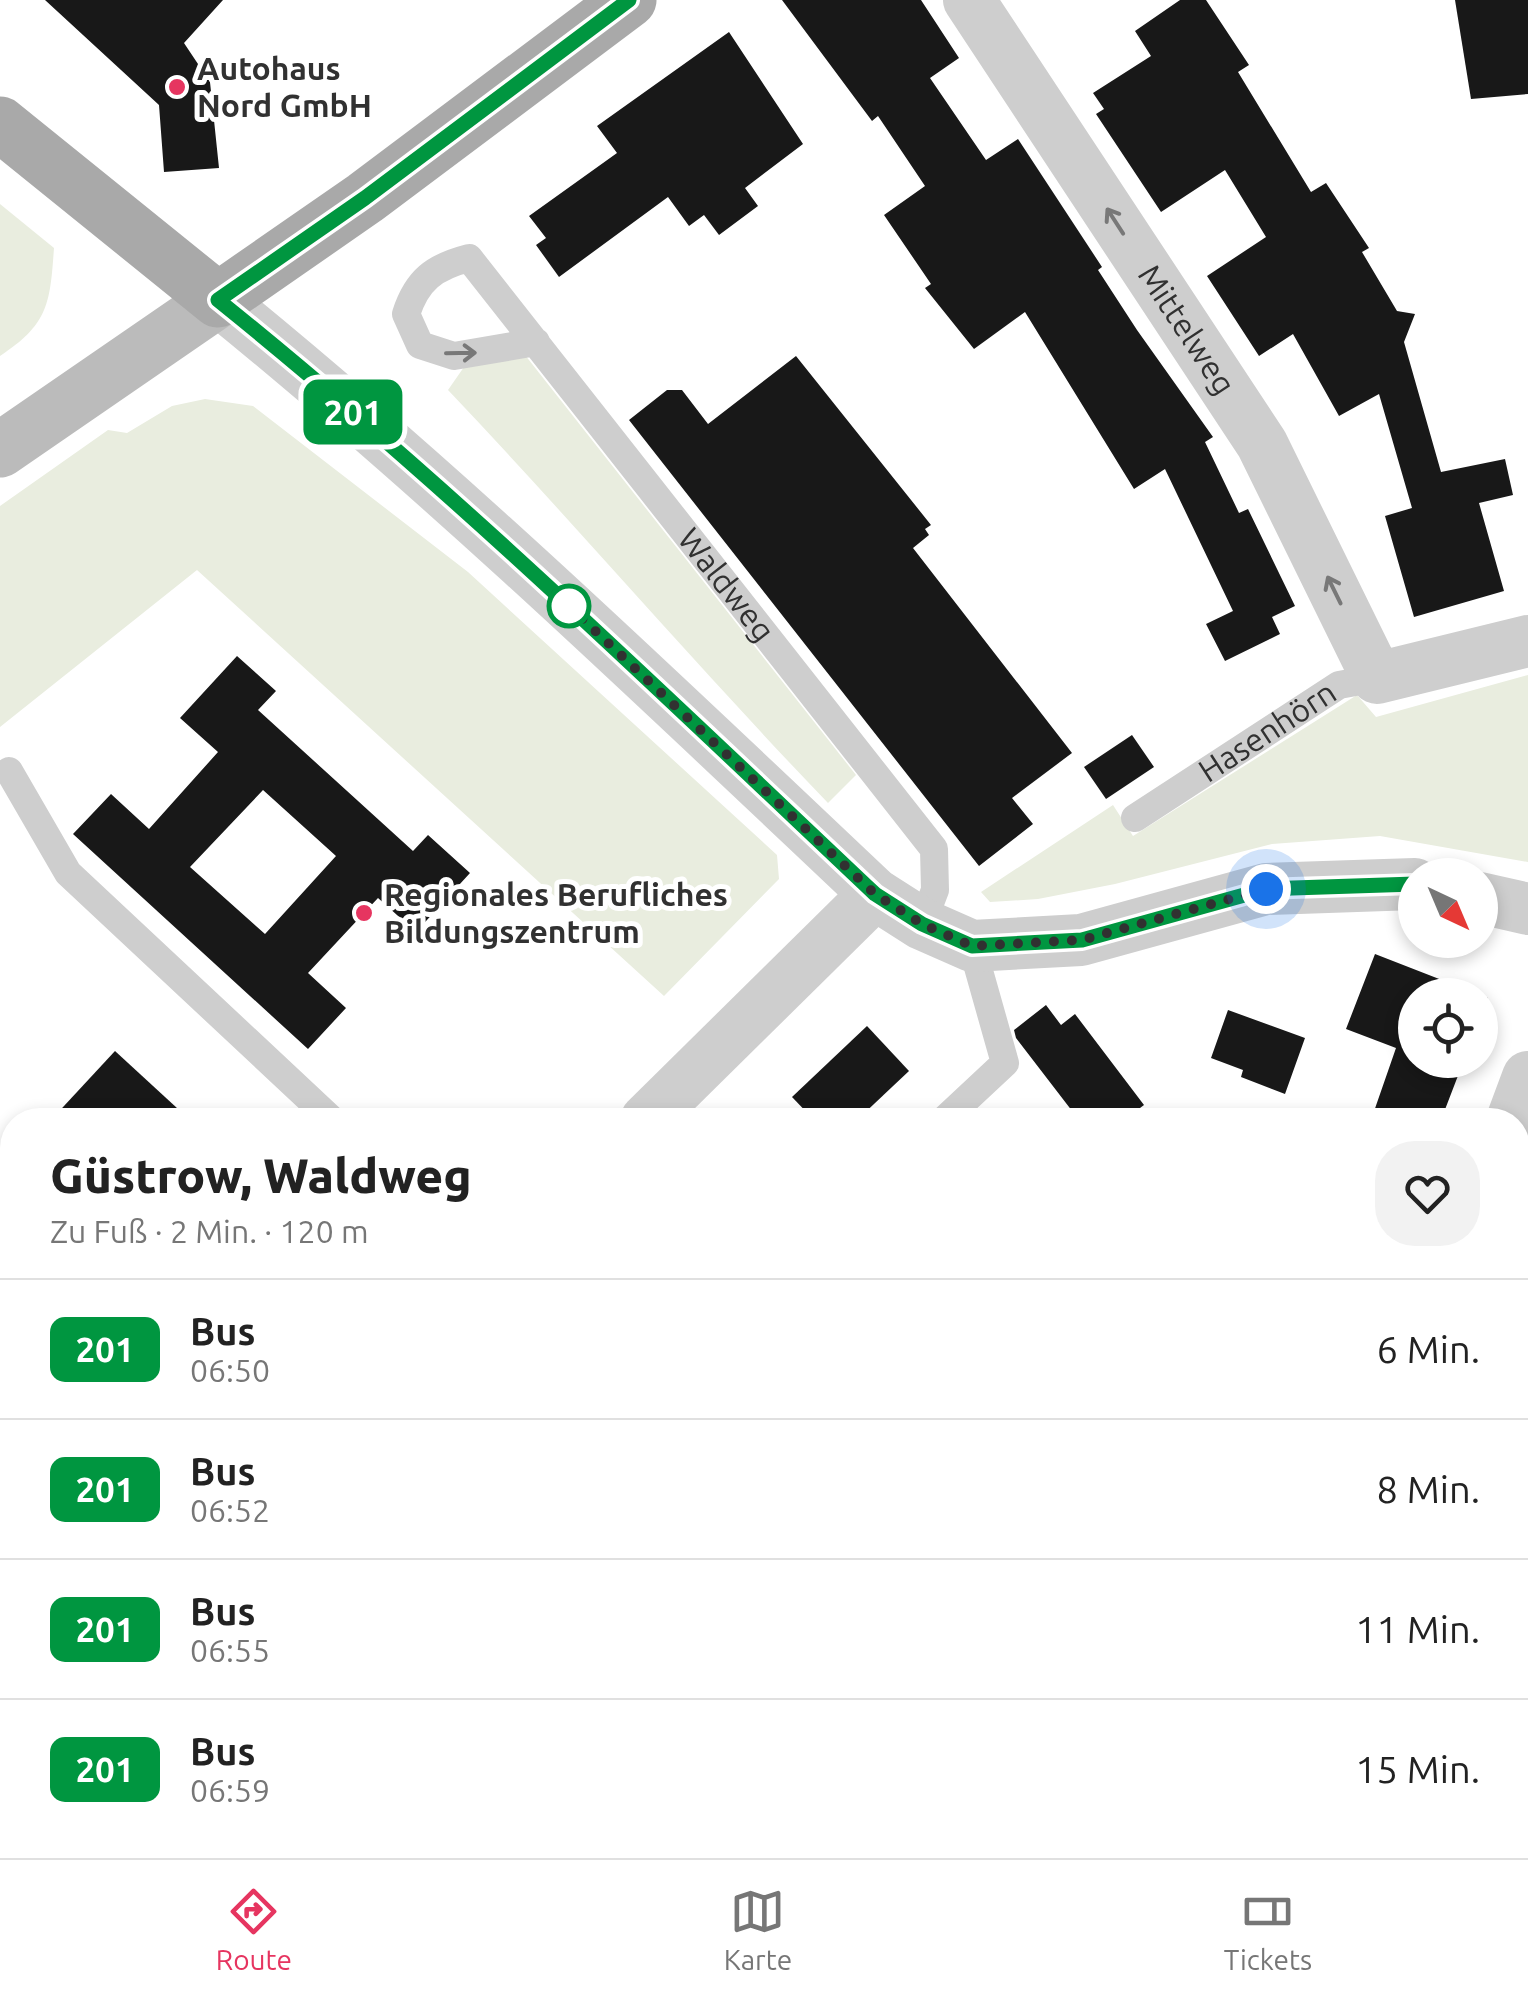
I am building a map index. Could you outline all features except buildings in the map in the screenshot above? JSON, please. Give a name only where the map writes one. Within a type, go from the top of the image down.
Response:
[{"type":"main road","points":[[0,450],[365,198],[629,0]]},
{"type":"main road","points":[[0,124],[218,300]]},
{"type":"street","name":"Mittelweg","points":[[969,0],[1262,444],[1377,678]]},
{"type":"street","points":[[218,300],[328,389],[583,618],[875,894],[922,924],[972,946],[1082,940],[1266,889],[1398,885]]},
{"type":"street","name":"Hasenhörn","points":[[1377,678],[1528,641]]},
{"type":"street","points":[[658,1108],[875,894]]},
{"type":"street","points":[[1498,902],[1528,909]]},
{"type":"street","points":[[1516,1108],[1528,1077]]},
{"type":"lane","name":"Waldweg","points":[[536,342],[454,356],[420,345],[406,314],[414,287],[443,264],[468,258],[536,342],[934,849],[935,890],[922,924]]},
{"type":"lane","name":"Hasenhörn","points":[[1135,818],[1339,685],[1377,678]]},
{"type":"lane","points":[[9,772],[68,873],[319,1108]]},
{"type":"lane","points":[[957,1108],[1005,1064],[972,946]]},
{"type":"shaded area","points":[[0,204],[54,248],[44,311],[29,333],[0,356]]},
{"type":"shaded area","points":[[525,355],[856,775],[828,803],[448,390],[464,367]]},
{"type":"shaded area","points":[[205,399],[253,406],[468,572],[777,855],[779,879],[664,996],[197,570],[0,727],[0,506],[108,430],[127,433],[172,406]]},
{"type":"shaded area","points":[[1528,675],[1528,862],[1380,836],[1272,844],[1115,884],[1038,899],[990,902],[981,892],[1113,805],[1133,836],[1357,695],[1376,717]]},
{"type":"bus line","name":"201","points":[[629,0],[365,198],[218,300],[328,389],[583,618],[875,894],[922,924],[972,946],[1082,940],[1266,889],[1398,881]]},
{"type":"place","name":"Autohaus Nord GmbH","points":[[177,87]]},
{"type":"place","name":"Regionales Berufliches Bildungszentrum","points":[[364,913]]},
{"type":"route","points":[[569,606],[556,594],[875,894],[922,924],[972,946],[1082,940],[1266,889]]}]
